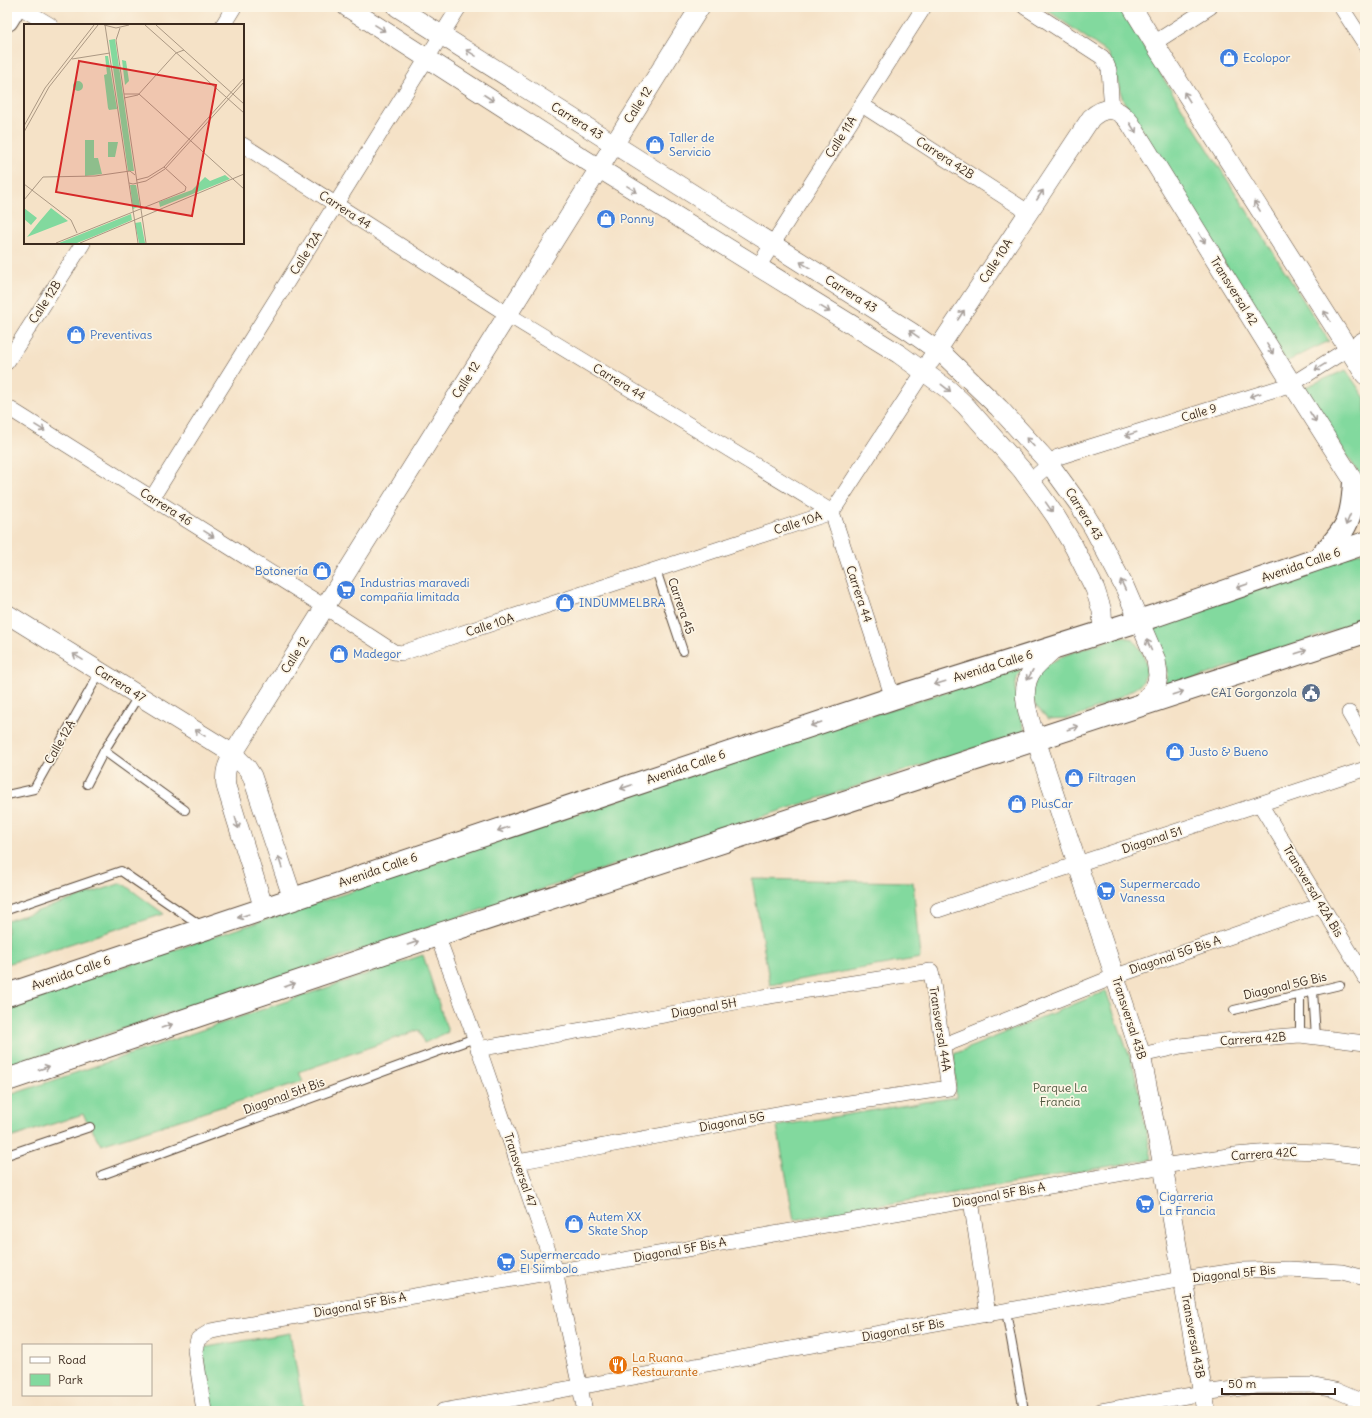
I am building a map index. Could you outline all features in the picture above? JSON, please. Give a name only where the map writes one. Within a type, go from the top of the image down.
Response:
[{"type":"main road","points":[[7,20],[15,7]]},
{"type":"main road","points":[[1318,560],[1343,530],[1347,523],[1353,499],[1360,490]]},
{"type":"main road","name":"Avenida Calle 6","points":[[7,995],[893,698],[1139,621],[1365,543]]},
{"type":"main road","points":[[7,1080],[437,935],[1365,632]]},
{"type":"street","points":[[20,7],[48,24]]},
{"type":"street","points":[[224,24],[234,7]]},
{"type":"street","name":"Carrera 43","points":[[347,7],[598,168],[899,354],[949,390],[965,404],[1030,481],[1056,517],[1095,589],[1102,611],[1103,632]]},
{"type":"street","name":"Carrera 43","points":[[397,7],[773,244],[911,332],[945,356],[999,408],[1050,464],[1080,506],[1094,529],[1115,569],[1156,660],[1158,675],[1154,689],[1141,705]]},
{"type":"street","name":"Calle 12A","points":[[152,498],[459,7]]},
{"type":"street","name":"Calle 12","points":[[233,754],[700,7]]},
{"type":"street","name":"Calle 11A","points":[[758,267],[924,7]]},
{"type":"street","points":[[1025,7],[1098,54],[1105,61],[1109,70],[1112,110]]},
{"type":"street","points":[[1132,7],[1347,349],[1365,375]]},
{"type":"street","points":[[1154,43],[1210,7]]},
{"type":"street","points":[[1341,7],[1365,44]]},
{"type":"street","name":"Carrera 42B","points":[[862,105],[1028,212]]},
{"type":"street","name":"Calle 10A","points":[[325,606],[394,652],[402,653],[832,512],[937,350],[1091,118],[1097,112],[1112,110]]},
{"type":"street","name":"Transversal 42","points":[[1112,110],[1124,115],[1130,123],[1292,384],[1360,490]]},
{"type":"street","name":"Carrera 44","points":[[244,146],[507,314],[832,512],[893,698]]},
{"type":"street","name":"Calle 12B","points":[[7,362],[82,244]]},
{"type":"street","name":"Calle 9","points":[[1030,481],[1058,457],[1292,384],[1365,338]]},
{"type":"street","name":"Carrera 46","points":[[7,407],[325,606]]},
{"type":"street","name":"Carrera 47","points":[[7,614],[233,754],[245,764],[252,776],[293,899]]},
{"type":"street","name":"Transversal 43B","points":[[1057,646],[1034,668],[1028,677],[1025,686],[1026,700],[1036,740],[1116,976],[1141,1055],[1163,1166],[1205,1402]]},
{"type":"street","points":[[1349,713],[1365,740]]},
{"type":"street","points":[[233,754],[226,768],[226,786],[264,909]]},
{"type":"street","name":"Diagonal 51","points":[[938,910],[1365,769]]},
{"type":"street","name":"Transversal 42A Bis","points":[[1260,804],[1365,977]]},
{"type":"street","name":"Diagonal 5G Bis A","points":[[942,1046],[1116,976],[1321,905]]},
{"type":"street","name":"Transversal 47","points":[[437,935],[555,1271],[585,1411]]},
{"type":"street","name":"Diagonal 5H","points":[[476,1043],[930,971]]},
{"type":"street","name":"Transversal 44A","points":[[930,971],[949,1088]]},
{"type":"street","name":"Carrera 42B","points":[[1141,1055],[1181,1046],[1300,1035],[1365,1043]]},
{"type":"street","name":"Diagonal 5G","points":[[516,1162],[782,1113],[949,1088]]},
{"type":"street","name":"Carrera 42C","points":[[1163,1166],[1235,1155],[1284,1151],[1325,1152],[1365,1157]]},
{"type":"street","name":"Diagonal 5F Bis A","points":[[204,1411],[195,1350],[198,1339],[211,1331],[1163,1166]]},
{"type":"street","points":[[971,1200],[988,1315]]},
{"type":"street","name":"Diagonal 5F Bis","points":[[442,1411],[988,1315],[1183,1279],[1242,1270],[1289,1269],[1342,1272],[1365,1278]]},
{"type":"street","points":[[1101,1411],[1205,1402],[1256,1386],[1310,1385],[1335,1390],[1365,1402]]},
{"type":"lane","name":"Carrera 45","points":[[656,570],[683,651]]},
{"type":"lane","name":"Calle 12A","points":[[7,795],[34,788],[100,672]]},
{"type":"lane","points":[[86,784],[104,751],[139,695]]},
{"type":"lane","points":[[104,751],[185,810]]},
{"type":"lane","points":[[7,910],[121,871],[205,928]]},
{"type":"lane","name":"Diagonal 5G Bis","points":[[1234,1010],[1340,985]]},
{"type":"lane","points":[[1313,991],[1316,1037]]},
{"type":"lane","points":[[1300,995],[1300,1035]]},
{"type":"lane","name":"Diagonal 5H Bis","points":[[102,1175],[476,1043]]},
{"type":"lane","points":[[7,1155],[90,1127]]},
{"type":"lane","points":[[1006,1311],[1024,1411]]},
{"type":"green space","points":[[1043,7],[1120,7],[1329,341],[1286,362],[1123,100],[1109,54]]},
{"type":"green space","points":[[1346,370],[1365,398],[1365,483],[1303,388]]},
{"type":"green space","points":[[1361,552],[1365,557],[1365,620],[1159,691],[1166,680],[1167,670],[1152,626]]},
{"type":"green space","points":[[1119,636],[1133,639],[1143,654],[1146,669],[1143,681],[1132,690],[1082,715],[1073,718],[1048,719],[1036,706],[1031,696],[1035,675],[1050,663],[1063,656]]},
{"type":"green space","points":[[1022,668],[1017,678],[1015,689],[1025,732],[677,844],[7,1067],[7,1005],[359,889],[793,740]]},
{"type":"green space","points":[[752,879],[913,882],[920,958],[770,985]]},
{"type":"green space","points":[[122,883],[164,914],[7,964],[7,921]]},
{"type":"green space","points":[[423,955],[448,1032],[424,1043],[419,1030],[299,1072],[303,1081],[101,1145],[83,1114],[7,1139],[7,1096]]},
{"type":"green space","name":"Parque La Francia","points":[[1106,991],[1134,1069],[1152,1159],[794,1220],[777,1126],[956,1097],[954,1054]]},
{"type":"green space","points":[[290,1333],[304,1411],[212,1411],[201,1348]]},
{"type":"place","name":"Ecolopor","points":[[1229,58]]},
{"type":"place","name":"Taller de Servicio","points":[[655,145]]},
{"type":"place","name":"Ponny","points":[[606,219]]},
{"type":"place","name":"Preventivas","points":[[76,335]]},
{"type":"place","name":"Botonería","points":[[322,571]]},
{"type":"place","name":"Industrias maravedi compañía limitada","points":[[346,590]]},
{"type":"place","name":"INDUMMELBRA","points":[[565,603]]},
{"type":"place","name":"Madegor","points":[[339,654]]},
{"type":"place","name":"CAI Gorgonzola","points":[[1311,693]]},
{"type":"place","name":"Justo & Bueno","points":[[1175,752]]},
{"type":"place","name":"Filtragen","points":[[1074,778]]},
{"type":"place","name":"PlusCar","points":[[1017,804]]},
{"type":"place","name":"Supermercado Vanessa","points":[[1106,891]]},
{"type":"place","name":"Cigarreria La Francia","points":[[1145,1204]]},
{"type":"place","name":"Autem XX Skate Shop","points":[[574,1224]]},
{"type":"place","name":"Supermercado El Siímbolo","points":[[506,1262]]},
{"type":"place","name":"La Ruana Restaurante","points":[[618,1365]]}]
